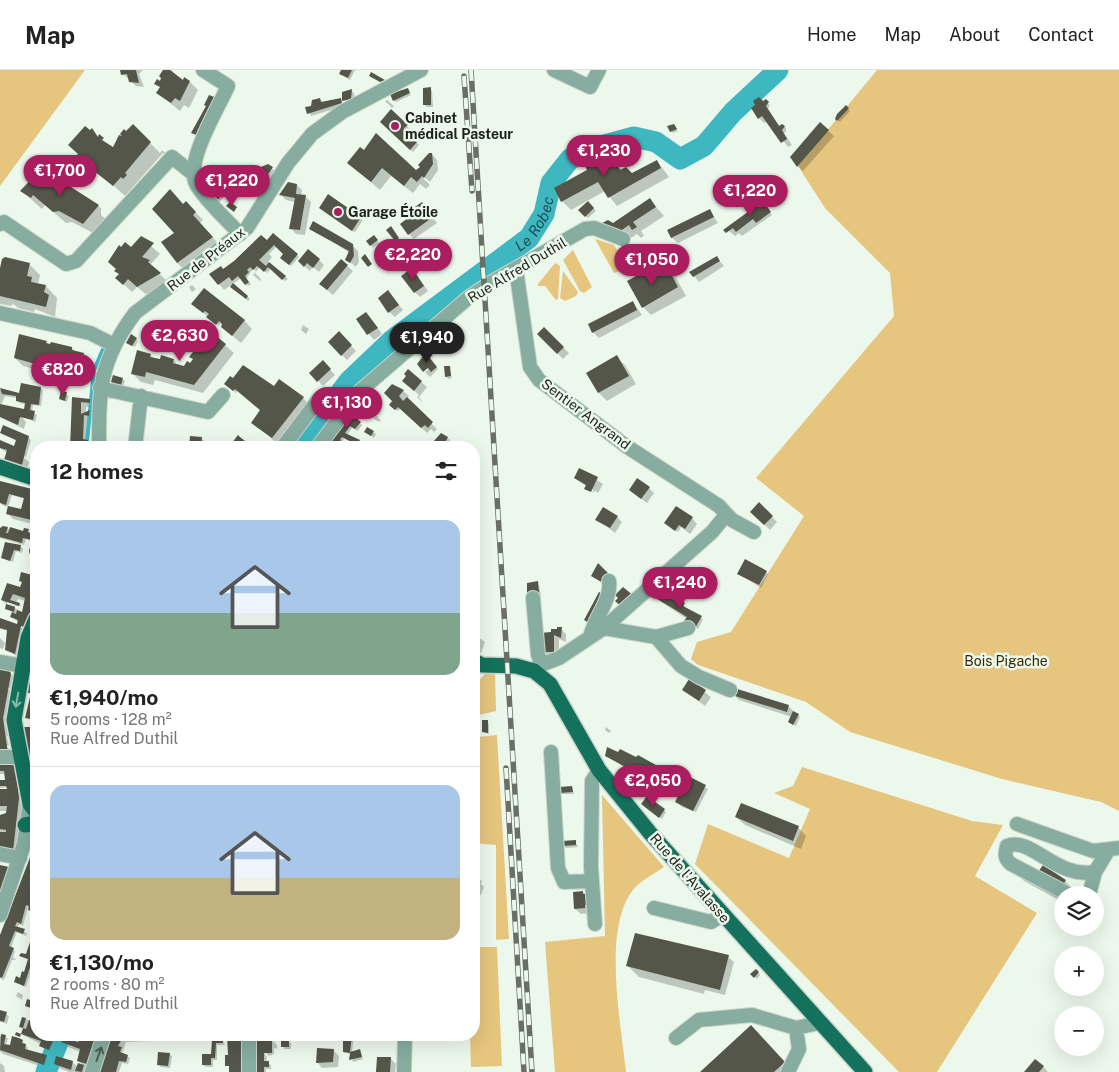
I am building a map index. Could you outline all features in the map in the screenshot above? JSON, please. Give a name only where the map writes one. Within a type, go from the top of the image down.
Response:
[{"type":"main road","points":[[0,467],[30,477]]},
{"type":"main road","points":[[30,633],[14,720],[30,795]]},
{"type":"main road","points":[[480,664],[538,667]]},
{"type":"main road","name":"Rue de l'Avalasse","points":[[538,667],[559,697],[599,770],[650,833],[722,915],[865,1072]]},
{"type":"street","points":[[203,70],[228,86],[198,149],[192,173],[196,185],[240,234]]},
{"type":"street","name":"Rue de Préaux","points":[[99,441],[100,388],[106,363],[114,345],[136,313],[248,228],[288,163],[312,134],[342,112],[421,70]]},
{"type":"street","points":[[554,70],[590,87],[599,70]]},
{"type":"street","points":[[0,224],[4,222],[66,264],[76,261],[172,157],[192,173]]},
{"type":"street","name":"Rue Alfred Duthil","points":[[322,441],[360,391],[468,298],[585,229],[594,228],[623,239]]},
{"type":"street","name":"Sentier Angrand","points":[[516,269],[530,367],[540,380],[626,446],[719,506],[726,515],[754,532]]},
{"type":"street","points":[[0,313],[90,334],[114,345]]},
{"type":"street","points":[[100,388],[208,412],[223,395]]},
{"type":"street","points":[[137,441],[141,396]]},
{"type":"street","points":[[287,441],[319,399]]},
{"type":"street","points":[[534,598],[538,667],[559,658],[604,628],[712,532],[726,515]]},
{"type":"street","points":[[590,638],[593,626],[611,591],[609,581]]},
{"type":"street","points":[[604,628],[656,637],[688,628]]},
{"type":"street","points":[[656,637],[681,666],[699,677],[730,690]]},
{"type":"street","points":[[0,662],[23,666]]},
{"type":"street","points":[[551,752],[558,868],[564,882],[592,881]]},
{"type":"street","points":[[0,757],[21,757]]},
{"type":"street","points":[[595,924],[592,881],[592,781],[599,770]]},
{"type":"street","points":[[1017,824],[1093,851],[1114,848]]},
{"type":"street","points":[[0,915],[30,827]]},
{"type":"street","points":[[1054,887],[1011,864],[1006,859],[1007,846],[1014,843],[1022,844],[1062,869],[1082,874],[1095,872]]},
{"type":"street","points":[[1091,886],[1095,872],[1114,848]]},
{"type":"street","points":[[0,854],[20,858]]},
{"type":"street","points":[[654,908],[711,922],[722,915]]},
{"type":"street","points":[[676,1038],[699,1020],[752,1015],[796,1028],[819,1023]]},
{"type":"street","points":[[788,1072],[799,1049],[796,1028]]},
{"type":"street","points":[[92,1072],[102,1041]]},
{"type":"street","points":[[249,1041],[249,1072]]},
{"type":"street","points":[[404,1072],[405,1041]]},
{"type":"green space","points":[[0,70],[85,70],[0,186]]},
{"type":"green space","name":"Bois Pigache","points":[[877,70],[1119,70],[1119,811],[1101,802],[1002,779],[850,732],[806,702],[698,665],[691,659],[697,642],[731,632],[804,516],[756,478],[894,316],[890,273],[825,208],[798,166]]},
{"type":"green space","points":[[595,239],[614,245],[624,261],[625,269],[614,273]]},
{"type":"green space","points":[[573,250],[592,287],[584,293],[580,291],[563,260]]},
{"type":"green space","points":[[555,263],[560,266],[558,299],[556,300],[545,286],[538,286]]},
{"type":"green space","points":[[563,271],[578,292],[576,296],[565,301],[560,298]]},
{"type":"green space","points":[[485,674],[495,674],[496,711],[480,715],[480,679]]},
{"type":"green space","points":[[497,735],[509,939],[496,940],[496,845],[480,844],[480,737]]},
{"type":"green space","points":[[802,767],[972,821],[1003,825],[975,876],[1037,913],[937,1072],[899,1072],[695,864],[708,824],[789,858],[810,809],[774,793],[793,786]]},
{"type":"green space","points":[[602,795],[664,867],[633,890],[624,907],[618,928],[616,978],[626,1072],[555,1072],[545,942],[605,936]]},
{"type":"green space","points":[[480,947],[497,947],[502,1066],[471,1067],[470,1041],[480,1041]]},
{"type":"building","points":[[120,70],[136,70],[139,83],[129,82],[127,74],[121,75]]},
{"type":"building","points":[[163,70],[170,70],[183,80],[184,77],[190,81],[180,101],[175,98],[171,103],[156,93],[160,87],[154,84],[157,79],[160,81],[161,78],[159,76]]},
{"type":"building","points":[[341,70],[352,70],[348,78],[339,74]]},
{"type":"building","points":[[371,72],[385,80],[380,82],[369,76]]},
{"type":"building","points":[[431,87],[431,105],[423,105],[423,88]]},
{"type":"building","points":[[408,88],[410,93],[393,101],[390,94]]},
{"type":"building","points":[[352,89],[351,99],[342,101],[342,92]]},
{"type":"building","points":[[209,95],[217,98],[199,136],[191,133],[206,106],[204,105]]},
{"type":"building","points":[[759,97],[763,101],[766,99],[769,102],[766,106],[779,126],[782,124],[785,126],[782,130],[787,139],[781,143],[762,116],[758,119],[751,108],[755,105],[753,101]]},
{"type":"building","points":[[320,98],[321,102],[341,98],[342,103],[307,114],[305,107],[311,106],[312,100]]},
{"type":"building","points":[[846,105],[849,108],[837,121],[835,119],[837,114]]},
{"type":"building","name":"Cabinet médical Pasteur","points":[[391,109],[408,125],[404,128],[405,131],[417,142],[410,150],[380,122]]},
{"type":"building","points":[[820,122],[829,130],[797,167],[790,157]]},
{"type":"building","points":[[133,124],[151,142],[125,173],[127,175],[123,179],[121,177],[113,186],[94,171],[96,169],[89,163],[87,165],[82,162],[84,159],[76,156],[78,154],[68,145],[85,126],[90,130],[92,128],[98,137],[99,134],[104,138],[102,140],[113,147],[119,135],[122,136],[120,134],[124,129],[126,131]]},
{"type":"building","points":[[674,124],[677,129],[670,132],[667,126]]},
{"type":"building","points":[[376,133],[416,170],[429,153],[432,153],[433,164],[424,178],[422,176],[417,182],[411,177],[404,186],[382,168],[371,182],[347,163],[360,147],[364,150]]},
{"type":"building","points":[[607,148],[620,170],[626,167],[632,173],[657,160],[661,168],[608,198],[598,182],[561,202],[554,188],[587,170],[583,162]]},
{"type":"building","points":[[268,164],[273,167],[255,193],[248,187],[260,171],[256,169]]},
{"type":"building","points":[[40,170],[46,171],[99,205],[83,224],[59,211],[53,212],[33,195],[31,198],[20,191]]},
{"type":"building","points":[[288,182],[297,184],[296,194],[306,195],[300,230],[289,229],[295,198],[279,195]]},
{"type":"building","points":[[217,185],[224,191],[217,201],[209,193]]},
{"type":"building","points":[[170,189],[183,204],[186,201],[196,212],[193,215],[213,237],[177,263],[161,242],[174,233],[152,209]]},
{"type":"building","points":[[727,192],[729,199],[719,203],[717,196]]},
{"type":"building","name":"Garage Étoile","points":[[328,194],[361,217],[352,231],[319,208]]},
{"type":"building","points":[[650,198],[656,207],[633,222],[637,227],[632,230],[629,225],[619,232],[598,225],[608,220],[613,223]]},
{"type":"building","points":[[588,201],[594,208],[585,217],[578,210]]},
{"type":"building","points":[[763,201],[771,212],[756,223],[753,219],[736,232],[733,228],[726,233],[723,230]]},
{"type":"building","points":[[230,202],[237,207],[234,212],[226,206]]},
{"type":"building","points":[[422,202],[433,217],[408,235],[400,224],[414,213],[412,209]]},
{"type":"building","points":[[710,209],[714,217],[671,238],[667,230]]},
{"type":"building","points":[[313,221],[353,244],[354,256],[350,263],[345,260],[349,251],[309,229]]},
{"type":"building","points":[[391,226],[399,238],[395,241],[386,230]]},
{"type":"building","points":[[273,233],[298,254],[289,265],[280,258],[283,254],[274,245],[259,260],[266,266],[269,262],[286,276],[282,280],[268,267],[264,272],[257,266],[253,270],[250,267],[247,270],[249,272],[245,276],[249,282],[245,285],[238,276],[232,281],[229,277],[218,285],[209,274],[221,266],[223,269],[234,261],[261,235],[267,240]]},
{"type":"building","points":[[374,235],[378,240],[370,246],[366,241]]},
{"type":"building","points":[[141,236],[154,243],[142,257],[150,260],[148,262],[161,273],[137,287],[128,279],[123,285],[115,278],[119,274],[114,271],[116,269],[108,262],[119,245],[121,247],[125,242],[131,247]]},
{"type":"building","points":[[308,249],[320,259],[313,268],[307,263],[304,267],[298,261]]},
{"type":"building","points":[[365,254],[372,264],[368,267],[361,258]]},
{"type":"building","points":[[717,256],[720,261],[693,277],[689,272]]},
{"type":"building","points":[[5,257],[30,263],[27,276],[32,277],[31,282],[46,285],[44,292],[49,295],[46,307],[0,296],[0,268],[2,259]]},
{"type":"building","points":[[341,259],[348,265],[327,290],[319,284]]},
{"type":"building","points":[[667,266],[678,287],[642,308],[627,281],[645,271],[649,277]]},
{"type":"building","points":[[412,268],[424,286],[414,293],[401,276]]},
{"type":"building","points":[[233,283],[248,296],[246,299],[230,287]]},
{"type":"building","points":[[204,288],[245,320],[232,336],[221,327],[222,324],[219,321],[216,325],[206,317],[209,314],[205,311],[203,313],[191,304]]},
{"type":"building","points":[[388,290],[399,305],[388,313],[378,298]]},
{"type":"building","points":[[633,301],[637,310],[592,333],[588,324]]},
{"type":"building","points":[[366,312],[378,328],[367,335],[356,319]]},
{"type":"building","points":[[544,327],[564,347],[557,354],[537,334]]},
{"type":"building","points":[[210,331],[226,344],[194,385],[146,372],[145,377],[131,374],[137,350],[151,354],[150,357],[160,359],[161,355],[174,359],[173,363],[184,366],[187,361],[190,363],[193,359],[189,357],[197,347],[200,349],[203,345],[201,343]]},
{"type":"building","points":[[339,331],[352,345],[341,356],[328,342]]},
{"type":"building","points":[[19,334],[47,341],[46,343],[50,344],[51,342],[72,347],[72,350],[84,353],[79,376],[14,358]]},
{"type":"building","points":[[131,334],[137,338],[132,346],[126,343]]},
{"type":"building","points":[[426,353],[437,367],[431,372],[428,368],[423,372],[417,364]]},
{"type":"building","points":[[617,355],[629,376],[598,393],[586,373]]},
{"type":"building","points":[[323,360],[331,369],[317,382],[309,373]]},
{"type":"building","points":[[243,365],[274,386],[279,379],[304,397],[272,438],[251,423],[260,410],[235,389],[233,391],[224,384],[230,376],[233,378]]},
{"type":"building","points":[[444,366],[450,366],[451,376],[445,377]]},
{"type":"building","points":[[408,369],[422,381],[414,391],[402,381]]},
{"type":"building","points":[[113,375],[123,378],[121,385],[111,382]]},
{"type":"building","points":[[21,383],[41,387],[39,405],[31,404],[30,410],[35,411],[33,420],[20,417],[18,425],[0,417],[0,404],[24,409],[25,403],[16,401],[16,396],[2,394],[0,388],[19,393]]},
{"type":"building","points":[[392,384],[404,390],[399,396],[403,401],[407,397],[433,422],[428,428],[425,425],[421,428],[398,407],[395,410],[389,405],[392,401],[384,393]]},
{"type":"building","points":[[61,391],[67,392],[65,401],[59,399]]},
{"type":"building","points":[[72,397],[90,399],[90,403],[81,402],[81,414],[90,410],[89,416],[84,415],[83,439],[88,441],[70,441]]},
{"type":"building","points":[[359,400],[365,406],[356,418],[361,422],[355,429],[350,426],[345,433],[359,441],[350,441],[342,437],[340,440],[341,441],[329,441]]},
{"type":"building","points":[[3,425],[29,436],[22,465],[4,460],[7,450],[0,448],[0,440],[14,446],[16,440],[0,433]]},
{"type":"building","points":[[367,427],[374,431],[371,436],[364,432]]},
{"type":"building","points":[[441,433],[448,437],[446,441],[434,441]]},
{"type":"building","points":[[238,435],[245,441],[233,441]]},
{"type":"building","points":[[190,436],[202,437],[202,441],[190,441]]},
{"type":"building","points":[[579,468],[598,477],[591,492],[584,489],[586,485],[574,478]]},
{"type":"building","points":[[637,478],[650,487],[641,499],[629,490]]},
{"type":"building","points":[[0,481],[30,488],[30,520],[6,514],[8,506],[21,509],[24,498],[9,494],[6,505],[0,503]]},
{"type":"building","points":[[759,502],[773,516],[764,525],[750,512]]},
{"type":"building","points":[[676,506],[693,517],[685,529],[679,525],[675,531],[664,523]]},
{"type":"building","points":[[603,507],[618,516],[610,528],[595,520]]},
{"type":"building","points":[[3,526],[8,527],[6,533],[8,533],[10,527],[23,531],[24,528],[29,529],[30,540],[23,538],[22,543],[0,537],[0,528]]},
{"type":"building","points":[[5,542],[21,545],[20,551],[14,550],[10,561],[1,558]]},
{"type":"building","points":[[745,559],[767,571],[759,585],[737,574]]},
{"type":"building","points":[[598,563],[608,573],[603,583],[591,576]]},
{"type":"building","points":[[21,572],[30,574],[30,612],[24,627],[21,626],[15,654],[5,650],[7,630],[0,628],[0,618],[17,624],[18,620],[10,617],[12,612],[16,614],[17,610],[22,612],[25,598],[13,594],[10,600],[20,603],[19,606],[1,600],[7,583],[20,587],[22,582],[19,581]]},
{"type":"building","points":[[538,581],[539,593],[527,594],[527,583]]},
{"type":"building","points":[[623,587],[634,596],[623,608],[615,601],[618,598],[615,595]]},
{"type":"building","points":[[599,592],[605,595],[591,624],[584,620]]},
{"type":"building","points":[[661,592],[676,601],[677,598],[685,603],[683,606],[702,616],[695,628],[684,621],[687,617],[654,597]]},
{"type":"building","points":[[6,604],[15,607],[14,612],[5,609]]},
{"type":"building","points":[[557,627],[562,627],[561,638],[554,635],[554,652],[541,652],[540,633],[551,632],[551,629],[557,629]]},
{"type":"building","points":[[0,669],[10,671],[11,674],[3,718],[8,754],[0,755]]},
{"type":"building","points":[[689,679],[706,690],[699,701],[682,690]]},
{"type":"building","points":[[734,688],[789,705],[787,712],[732,695]]},
{"type":"building","points":[[30,697],[30,719],[25,718]]},
{"type":"building","points":[[793,711],[799,714],[793,725],[788,722]]},
{"type":"building","points":[[482,720],[488,720],[488,733],[482,732]]},
{"type":"building","points":[[23,727],[30,727],[30,759]]},
{"type":"building","points":[[607,747],[618,752],[620,749],[636,757],[638,755],[663,769],[654,786],[638,777],[639,774],[605,756]]},
{"type":"building","points":[[0,759],[15,763],[19,798],[13,851],[0,848],[0,832],[6,832],[6,830],[0,829],[0,815],[6,813],[7,806],[0,806],[0,789],[7,789],[6,786],[0,786],[0,780],[5,780],[4,771],[0,771]]},
{"type":"building","points":[[688,776],[706,785],[693,811],[675,802]]},
{"type":"building","points":[[629,781],[641,791],[640,793],[632,786],[627,792],[623,789]]},
{"type":"building","points":[[572,786],[573,792],[559,793],[559,787]]},
{"type":"building","points":[[647,796],[665,809],[659,818],[641,804]]},
{"type":"building","points":[[741,803],[799,826],[793,841],[735,817]]},
{"type":"building","points":[[576,840],[576,845],[563,846],[562,841]]},
{"type":"building","points":[[30,858],[30,911],[28,910],[29,906],[26,905],[21,924],[17,922],[15,926],[25,929],[23,934],[15,931],[9,946],[14,948],[2,978],[0,977],[0,935]]},
{"type":"building","points":[[0,865],[9,867],[0,893]]},
{"type":"building","points":[[1043,865],[1066,880],[1062,886],[1054,886],[1054,896],[1014,873],[1038,872]]},
{"type":"building","points":[[583,891],[583,894],[590,893],[591,905],[585,905],[585,908],[574,909],[573,892]]},
{"type":"building","points":[[635,933],[729,955],[720,990],[626,966]]},
{"type":"building","points":[[30,942],[30,967],[24,986],[14,982],[16,976],[20,978],[22,971],[24,972],[28,959],[19,956],[21,953],[26,954]]},
{"type":"building","points":[[756,969],[759,972],[754,978],[750,974]]},
{"type":"building","points":[[27,999],[30,1000],[30,1008],[25,1006]]},
{"type":"building","points":[[0,1010],[7,1012],[4,1022],[0,1021]]},
{"type":"building","points":[[22,1017],[26,1018],[23,1028],[19,1027]]},
{"type":"building","points":[[29,1020],[30,1020],[30,1037],[21,1034],[23,1028],[26,1029]]},
{"type":"building","points":[[751,1025],[785,1062],[774,1072],[700,1072]]},
{"type":"building","points":[[16,1032],[21,1034],[20,1037],[15,1035]]},
{"type":"building","points":[[1,1034],[6,1035],[4,1044],[10,1045],[12,1036],[23,1040],[22,1043],[26,1044],[25,1049],[47,1055],[44,1065],[0,1050]]},
{"type":"building","points":[[41,1041],[53,1041],[49,1050],[39,1046]]},
{"type":"building","points":[[95,1041],[87,1064],[77,1061],[80,1049],[61,1042]]},
{"type":"building","points":[[108,1041],[121,1041],[118,1046],[122,1047],[120,1052],[128,1055],[126,1062],[119,1061],[116,1072],[97,1072]]},
{"type":"building","points":[[212,1041],[223,1041],[223,1043],[216,1043],[215,1058],[211,1058],[211,1065],[202,1065],[202,1054],[211,1054]]},
{"type":"building","points":[[227,1041],[244,1041],[244,1072],[229,1072],[229,1066],[225,1066],[225,1055],[228,1055]]},
{"type":"building","points":[[254,1041],[272,1041],[272,1053],[264,1053],[264,1061],[269,1061],[269,1067],[264,1067],[264,1072],[254,1072]]},
{"type":"building","points":[[281,1041],[289,1041],[289,1047],[281,1047]]},
{"type":"building","points":[[343,1041],[351,1041],[350,1052],[360,1049],[362,1057],[349,1060],[350,1053],[343,1052]]},
{"type":"building","points":[[317,1048],[334,1049],[333,1062],[316,1063]]},
{"type":"building","points":[[158,1052],[170,1053],[168,1066],[157,1065]]},
{"type":"building","points":[[56,1056],[73,1061],[71,1070],[54,1064]]},
{"type":"building","points":[[377,1057],[391,1057],[390,1072],[376,1072]]},
{"type":"building","points":[[1035,1059],[1044,1066],[1039,1072],[1024,1072]]},
{"type":"building","points":[[78,1063],[84,1065],[82,1072],[75,1071]]},
{"type":"waterway","name":"Le Robec","points":[[304,441],[349,381],[391,341],[529,238],[544,214],[551,183],[570,159],[601,146],[634,137],[656,142],[680,159],[704,146],[733,112],[778,70]]},
{"type":"waterway","points":[[87,441],[94,370],[104,347]]},
{"type":"waterway","name":"Le Robec","points":[[46,1072],[59,1041]]},
{"type":"railway","points":[[471,70],[532,1072]]},
{"type":"railway","points":[[464,76],[472,191]]},
{"type":"railway","points":[[506,768],[524,1072]]},
{"type":"place","name":"Cabinet médical Pasteur","points":[[395,126]]},
{"type":"place","name":"Garage Étoile","points":[[338,212]]}]
